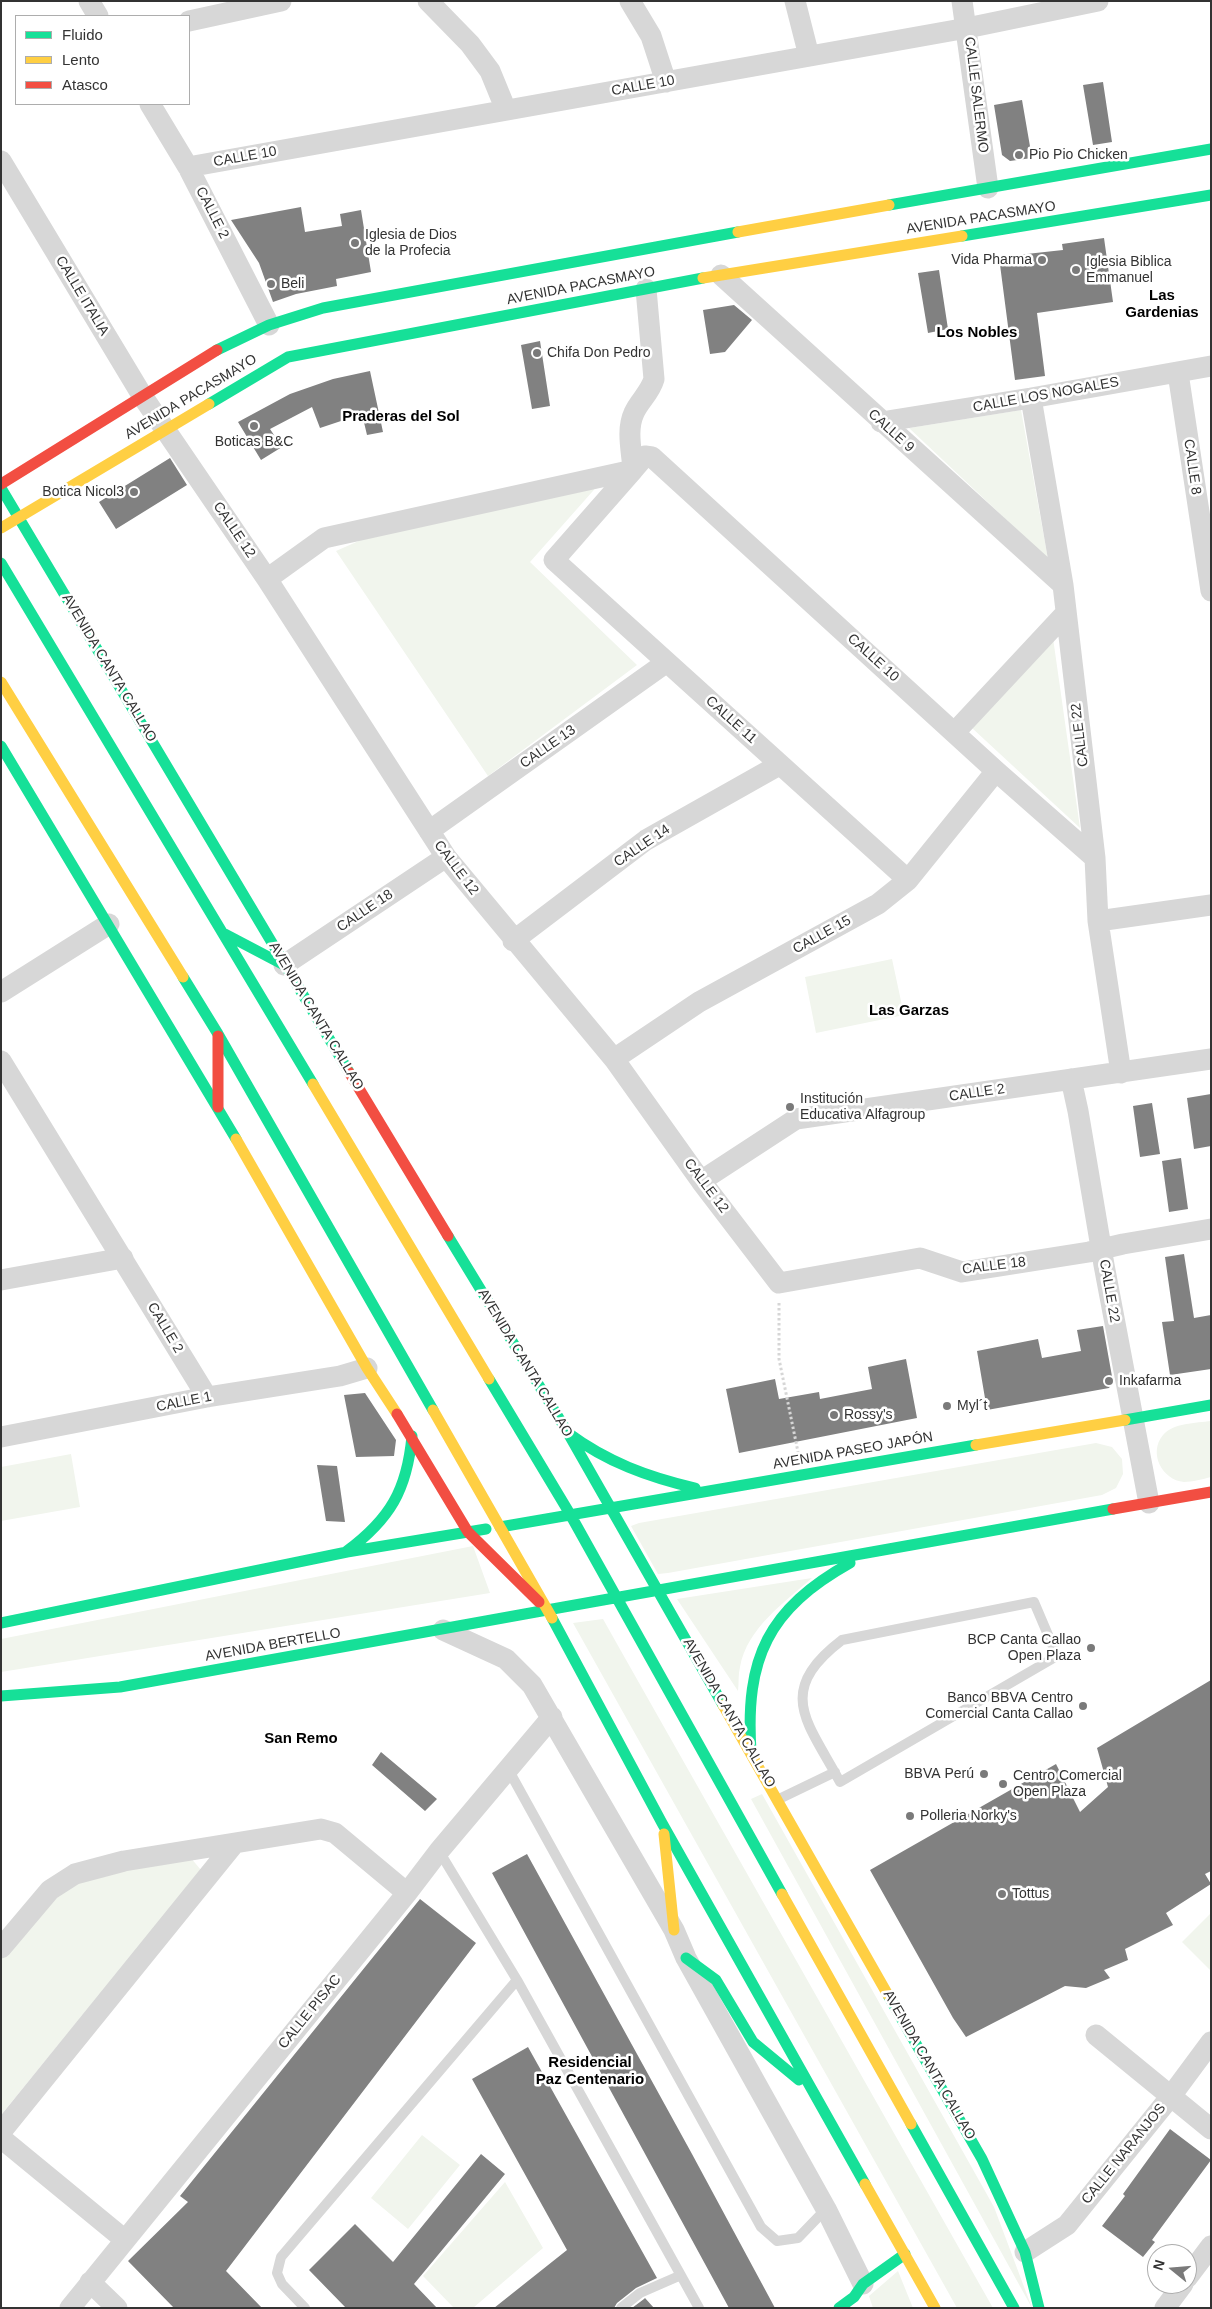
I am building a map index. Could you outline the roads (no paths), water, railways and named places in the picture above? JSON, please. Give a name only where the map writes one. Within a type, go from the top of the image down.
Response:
[{"type":"main road","name":"AVENIDA PACASMAYO","points":[[1,484],[143,397],[206,354],[269,325],[323,308],[521,270],[1211,149]]},
{"type":"main road","name":"AVENIDA PACASMAYO","points":[[1,528],[288,357],[721,275],[1211,195]]},
{"type":"main road","points":[[46,457],[59,458]]},
{"type":"main road","points":[[68,488],[71,475]]},
{"type":"main road","name":"AVENIDA CANTA CALLAO","points":[[1,488],[20,517],[284,965],[568,1433],[751,1751],[982,2159],[1025,2252],[1039,2308]]},
{"type":"main road","points":[[1,563],[225,934],[570,1514],[1014,2308]]},
{"type":"main road","points":[[1,682],[218,1034],[548,1610],[662,1823],[935,2308]]},
{"type":"main road","points":[[1,746],[218,1107],[367,1368],[412,1436],[468,1532],[548,1610]]},
{"type":"main road","points":[[225,934],[284,965]]},
{"type":"main road","points":[[218,1034],[218,1107]]},
{"type":"main road","name":"AVENIDA PASEO JAPÓN","points":[[500,1527],[1211,1405]]},
{"type":"main road","points":[[568,1433],[601,1456],[630,1470],[662,1481],[706,1491]]},
{"type":"main road","points":[[347,1552],[366,1538],[383,1521],[396,1501],[409,1465],[412,1436]]},
{"type":"main road","points":[[548,1610],[1211,1492]]},
{"type":"main road","points":[[1,1623],[347,1552],[500,1527]]},
{"type":"main road","points":[[751,1751],[747,1724],[748,1696],[754,1669],[769,1636],[783,1613],[808,1588],[839,1568],[872,1553]]},
{"type":"main road","name":"AVENIDA BERTELLO","points":[[1,1696],[120,1687],[548,1610]]},
{"type":"main road","points":[[662,1823],[674,1930]]},
{"type":"main road","points":[[686,1958],[716,1980],[753,2042],[812,2092]]},
{"type":"main road","points":[[854,2299],[905,2254]]},
{"type":"street","points":[[89,1],[97,15]]},
{"type":"street","points":[[190,21],[281,1]]},
{"type":"street","points":[[428,1],[470,44],[490,72],[506,110]]},
{"type":"street","points":[[630,1],[651,36],[666,82]]},
{"type":"street","points":[[795,1],[809,56]]},
{"type":"street","name":"CALLE SALERMO","points":[[962,1],[988,188]]},
{"type":"street","name":"CALLE 10","points":[[188,167],[967,28],[1098,1]]},
{"type":"street","name":"CALLE 2","points":[[151,105],[188,167],[269,325]]},
{"type":"street","name":"CALLE ITALIA","points":[[1,161],[143,397],[166,430]]},
{"type":"street","name":"CALLE 9","points":[[721,275],[1063,586]]},
{"type":"street","points":[[267,579],[324,538],[633,470],[630,426],[634,412],[650,390],[654,379],[646,289]]},
{"type":"street","name":"CALLE LOS NOGALES","points":[[881,422],[1211,366]]},
{"type":"street","name":"CALLE 8","points":[[1178,373],[1211,591]]},
{"type":"street","name":"CALLE 22","points":[[1031,398],[1063,586],[1095,858],[1098,921],[1121,1073]]},
{"type":"street","name":"CALLE 12","points":[[166,430],[267,579],[446,857],[513,941],[614,1059],[780,1283]]},
{"type":"street","name":"CALLE 10","points":[[633,470],[645,456],[652,457],[996,771],[1095,858]]},
{"type":"street","name":"CALLE 11","points":[[633,470],[554,560],[908,880]]},
{"type":"street","points":[[955,732],[1066,613]]},
{"type":"street","name":"CALLE 13","points":[[429,831],[667,662]]},
{"type":"street","name":"CALLE 14","points":[[513,941],[646,840],[779,765]]},
{"type":"street","name":"CALLE 15","points":[[614,1059],[699,1002],[878,904],[908,880],[996,771]]},
{"type":"street","name":"CALLE 18","points":[[284,965],[446,857]]},
{"type":"street","points":[[1098,921],[1211,906]]},
{"type":"street","points":[[1,992],[109,924]]},
{"type":"street","name":"CALLE 2","points":[[702,1180],[796,1119],[1211,1059]]},
{"type":"street","name":"CALLE 2","points":[[1,1061],[207,1397]]},
{"type":"street","name":"CALLE 22","points":[[1071,1079],[1149,1503]]},
{"type":"street","name":"CALLE 18","points":[[780,1283],[920,1258],[962,1272],[1211,1229]]},
{"type":"street","points":[[1,1280],[123,1258]]},
{"type":"street","name":"CALLE 1","points":[[1,1437],[207,1397],[340,1376],[367,1368]]},
{"type":"street","points":[[443,1630],[506,1659],[532,1685],[552,1717],[674,1930],[686,1958],[826,2209],[854,2299]]},
{"type":"street","name":"CALLE PISAC","points":[[70,2308],[407,1893],[438,1850],[552,1717]]},
{"type":"street","points":[[1,1948],[50,1890],[74,1874],[124,1861],[321,1829],[335,1833],[407,1893]]},
{"type":"street","points":[[1,2132],[234,1844]]},
{"type":"street","points":[[1096,2035],[1211,2129]]},
{"type":"street","name":"CALLE NARANJOS","points":[[1025,2252],[1067,2226],[1171,2096],[1211,2042]]},
{"type":"street","points":[[1,2138],[125,2240]]},
{"type":"street","points":[[1197,2265],[1211,2246]]},
{"type":"street","points":[[90,2282],[117,2308]]},
{"type":"street","points":[[1165,2308],[1176,2294]]},
{"type":"lane","points":[[1034,1602],[1057,1656],[840,1782],[835,1772],[808,1725],[802,1704],[804,1686],[811,1669],[825,1653],[842,1640],[1034,1602]]},
{"type":"lane","points":[[508,1769],[761,2227],[777,2240],[798,2238],[826,2209]]},
{"type":"lane","points":[[778,1800],[835,1772]]},
{"type":"lane","points":[[438,1850],[517,1980],[698,2308]]},
{"type":"lane","points":[[305,2308],[282,2284],[277,2272],[281,2258],[517,1980]]},
{"type":"lane","points":[[621,2308],[640,2292],[679,2276]]},
{"type":"place","name":"Pio Pio Chicken","points":[[1019,155]]},
{"type":"place","name":"Iglesia de Dios de la Profecia","points":[[355,243]]},
{"type":"place","name":"Vida Pharma","points":[[1042,260]]},
{"type":"place","name":"Iglesia Biblica Emmanuel","points":[[1076,270]]},
{"type":"place","name":"Beli","points":[[271,284]]},
{"type":"place","name":"Chifa Don Pedro","points":[[537,353]]},
{"type":"place","name":"Boticas B&C","points":[[254,426]]},
{"type":"place","name":"Botica Nicol3","points":[[134,492]]},
{"type":"place","name":"Institución Educativa Alfagroup","points":[[790,1107]]},
{"type":"place","name":"Inkafarma","points":[[1109,1381]]},
{"type":"place","name":"Myl´t","points":[[947,1406]]},
{"type":"place","name":"Rossy's","points":[[834,1415]]},
{"type":"place","name":"BCP Canta Callao Open Plaza","points":[[1091,1648]]},
{"type":"place","name":"Banco BBVA Centro Comercial Canta Callao","points":[[1083,1706]]},
{"type":"place","name":"BBVA Perú","points":[[984,1774]]},
{"type":"place","name":"Centro Comercial Open Plaza","points":[[1003,1784]]},
{"type":"place","name":"Polleria Norky's","points":[[910,1816]]},
{"type":"place","name":"Tottus","points":[[1002,1894]]},
{"type":"district","name":"Las Gardenias","points":[[1162,304]]},
{"type":"district","name":"Los Nobles","points":[[977,333]]},
{"type":"district","name":"Praderas del Sol","points":[[401,417]]},
{"type":"district","name":"Las Garzas","points":[[909,1011]]},
{"type":"district","name":"San Remo","points":[[301,1739]]},
{"type":"district","name":"Residencial Paz Centenario","points":[[590,2072]]}]
